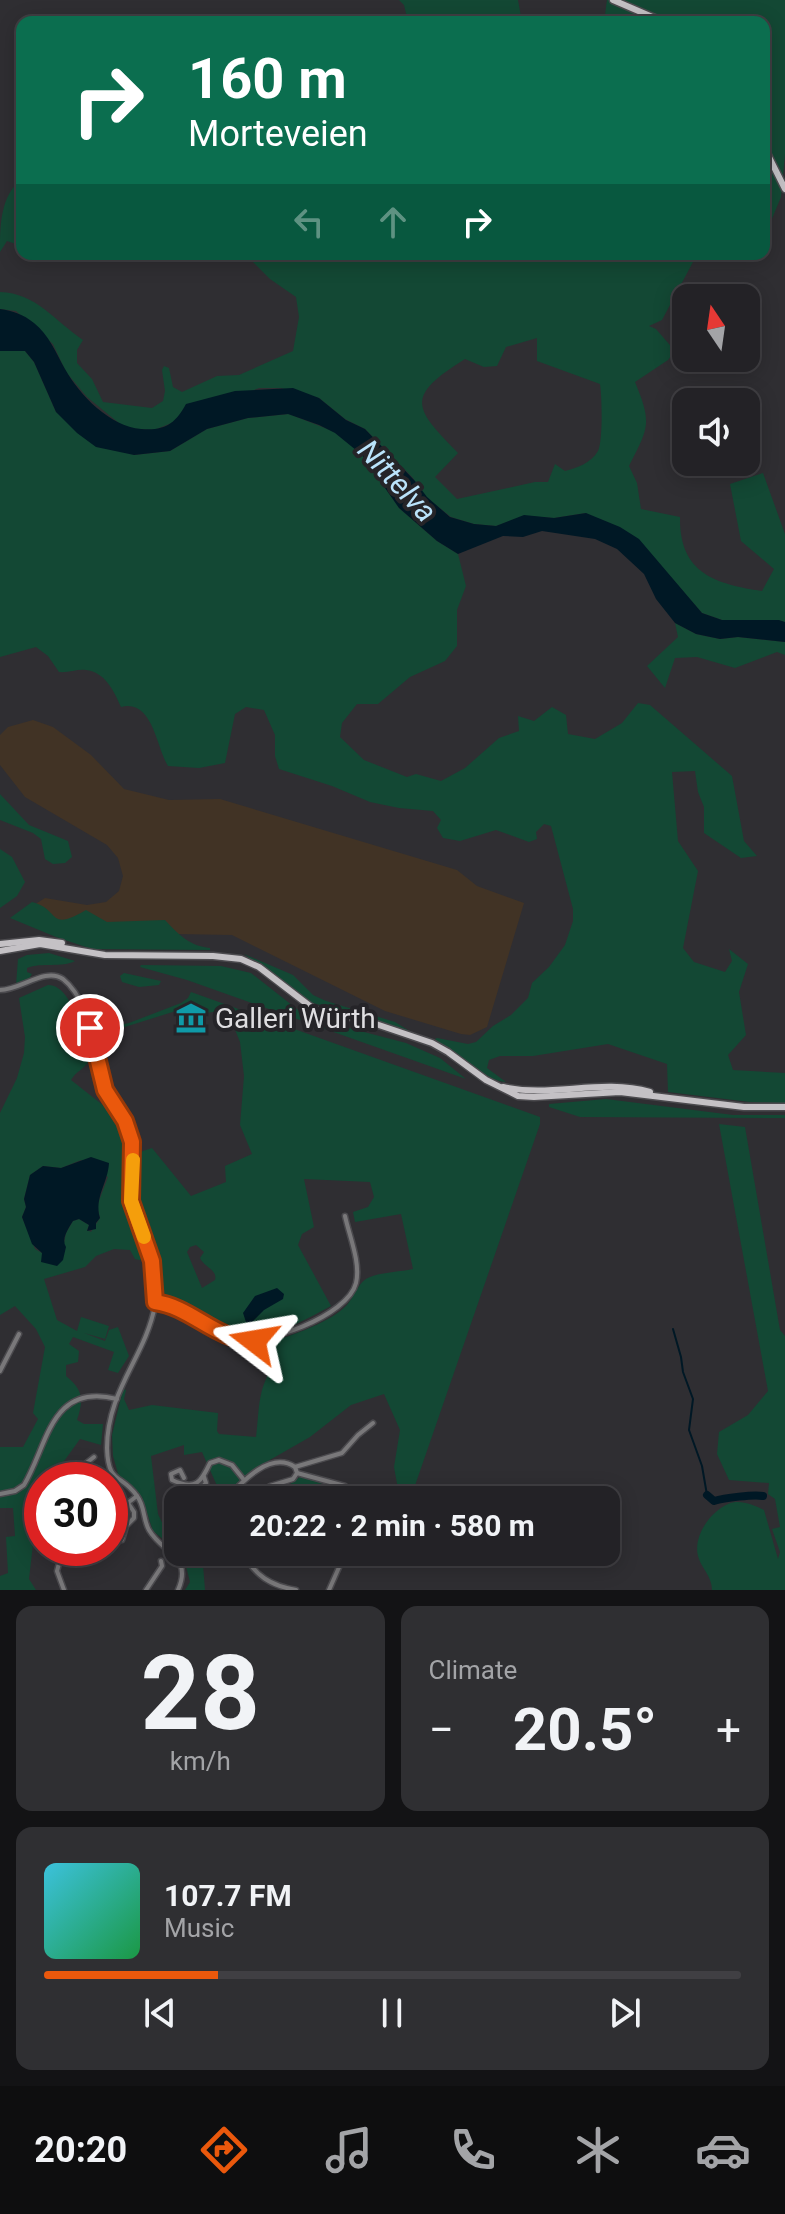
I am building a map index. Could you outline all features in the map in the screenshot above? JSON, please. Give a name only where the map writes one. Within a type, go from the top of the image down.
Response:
[{"type":"main road","points":[[613,0],[650,16]]},
{"type":"main road","points":[[770,159],[785,189]]},
{"type":"main road","points":[[0,944],[46,940],[105,955],[241,959],[264,971],[311,1008],[367,1021],[432,1043],[508,1093],[528,1097],[606,1091],[661,1095],[733,1106],[785,1107]]},
{"type":"main road","points":[[0,951],[40,944],[73,948]]},
{"type":"street","points":[[0,990],[15,989],[40,977],[54,975],[68,984],[80,1003],[96,1044],[105,1090],[125,1121],[131,1137],[131,1201],[152,1261],[155,1302],[146,1335],[123,1378],[108,1430],[109,1463],[115,1477],[137,1496],[150,1531],[164,1543]]},
{"type":"street","points":[[155,1302],[174,1307],[233,1339],[254,1341],[277,1337],[340,1305],[354,1288],[357,1271],[345,1216]]},
{"type":"street","points":[[0,1371],[19,1334]]},
{"type":"street","points":[[0,1494],[15,1491],[24,1485],[49,1427],[61,1410],[90,1397],[117,1399]]},
{"type":"street","points":[[296,1470],[342,1453],[373,1423]]},
{"type":"street","points":[[88,1462],[94,1457]]},
{"type":"street","points":[[204,1486],[210,1463],[221,1460],[232,1465],[244,1480]]},
{"type":"street","points":[[238,1486],[272,1464],[287,1463],[296,1470],[345,1486]]},
{"type":"street","points":[[184,1478],[180,1470],[174,1471],[171,1476],[174,1481],[188,1484],[204,1477]]},
{"type":"street","points":[[270,1486],[293,1479],[296,1470]]},
{"type":"street","points":[[128,1524],[135,1513],[128,1503],[137,1496]]},
{"type":"street","points":[[146,1590],[162,1566],[161,1561]]},
{"type":"street","points":[[58,1566],[59,1581],[64,1590]]},
{"type":"street","points":[[178,1590],[180,1566]]},
{"type":"street","points":[[251,1566],[277,1586],[296,1590]]},
{"type":"street","points":[[329,1590],[340,1566]]},
{"type":"shaded area","points":[[33,720],[53,727],[91,755],[124,789],[169,800],[220,799],[457,870],[477,886],[524,903],[487,1027],[470,1035],[461,1034],[385,1011],[232,935],[121,933],[33,926],[26,910],[45,898],[87,905],[106,902],[119,891],[123,876],[118,858],[107,845],[25,797],[0,765],[0,735],[8,727]]},
{"type":"green space","points":[[399,0],[518,0],[521,16],[407,16]]},
{"type":"green space","points":[[607,0],[785,0],[785,154],[781,197],[771,221],[770,16],[605,16]]},
{"type":"green space","points":[[15,186],[16,244],[7,241],[0,252],[5,203]]},
{"type":"green space","points":[[251,260],[696,260],[681,284],[672,284],[672,301],[662,320],[649,326],[656,329],[672,348],[672,355],[635,382],[644,407],[646,425],[629,466],[637,483],[641,509],[680,517],[681,536],[693,563],[715,579],[762,591],[774,569],[741,541],[730,484],[763,473],[785,534],[785,622],[722,620],[702,613],[666,572],[586,513],[554,518],[524,516],[496,526],[451,517],[426,497],[413,478],[365,429],[345,419],[319,398],[281,388],[259,388],[154,430],[125,428],[87,397],[66,372],[53,344],[16,311],[0,309],[0,292],[24,297],[35,303],[83,340],[77,350],[77,363],[92,379],[103,402],[152,408],[163,401],[164,366],[169,368],[173,387],[182,392],[217,376],[239,375],[293,351],[299,317],[296,297],[270,279]],"holes":[[[537,338],[537,361],[600,384],[602,408],[598,451],[588,462],[570,470],[565,471],[555,464],[548,482],[457,499],[435,477],[458,453],[425,414],[422,403],[424,394],[432,383],[465,359],[484,367],[497,366],[506,347]]]},
{"type":"green space","points":[[0,351],[25,351],[34,362],[56,412],[134,455],[170,451],[207,429],[248,418],[289,414],[335,432],[364,456],[399,508],[437,541],[458,554],[466,586],[457,610],[457,646],[445,661],[410,677],[378,704],[357,704],[342,723],[340,737],[364,760],[407,777],[416,774],[441,781],[465,768],[499,738],[519,731],[518,716],[534,721],[552,707],[566,715],[568,734],[595,739],[622,723],[638,703],[650,705],[732,776],[744,841],[757,856],[741,858],[704,833],[704,807],[695,771],[672,772],[678,841],[698,871],[683,948],[694,962],[725,972],[732,961],[729,949],[748,964],[739,992],[746,1035],[728,1055],[733,1070],[785,1073],[785,1103],[668,1092],[667,1064],[608,1044],[533,1056],[500,1056],[489,1060],[487,1068],[506,1082],[499,1081],[435,1039],[468,1044],[476,1042],[528,998],[532,983],[565,945],[573,921],[573,909],[551,826],[544,824],[536,832],[537,839],[529,842],[496,830],[460,841],[443,838],[437,828],[441,820],[433,811],[370,802],[279,769],[275,756],[275,735],[264,710],[246,707],[235,714],[225,763],[199,768],[168,766],[147,717],[132,706],[121,707],[112,689],[98,674],[86,670],[59,672],[48,656],[36,647],[0,657]]},
{"type":"green space","points":[[675,623],[696,634],[720,639],[738,637],[785,642],[785,655],[777,652],[735,668],[697,657],[675,658],[665,688],[647,666],[678,637]]},
{"type":"green space","points":[[0,794],[29,825],[68,841],[72,857],[65,863],[53,864],[45,859],[41,839],[0,820]]},
{"type":"green space","points":[[0,849],[12,857],[25,882],[17,896],[0,908]]},
{"type":"green space","points":[[32,902],[59,919],[74,917],[86,910],[107,922],[165,920],[185,939],[210,950],[92,949],[10,918]]},
{"type":"green space","points":[[49,953],[75,961],[27,968],[27,972],[32,974],[29,979],[16,985],[18,959]]},
{"type":"green space","points":[[244,954],[293,975],[313,995],[395,1022],[411,1032],[310,1002]]},
{"type":"green space","points":[[221,966],[251,973],[307,1017],[406,1043],[440,1058],[466,1079],[187,980],[140,967]]},
{"type":"green space","points":[[124,973],[161,981],[159,985],[139,987],[122,982],[120,976]]},
{"type":"green space","points":[[48,985],[56,987],[71,1003],[90,1059],[71,1080],[104,1106],[123,1133],[123,1201],[144,1261],[135,1259],[130,1250],[114,1249],[96,1256],[85,1267],[44,1279],[57,1320],[77,1331],[81,1317],[109,1326],[105,1339],[84,1333],[105,1341],[109,1330],[118,1327],[129,1356],[118,1373],[108,1370],[114,1352],[73,1337],[69,1344],[79,1351],[78,1362],[66,1365],[66,1376],[80,1395],[77,1420],[84,1424],[103,1424],[101,1445],[80,1439],[63,1462],[24,1462],[24,1566],[31,1566],[29,1579],[36,1590],[0,1590],[0,1576],[8,1573],[6,1537],[15,1536],[13,1508],[0,1508],[0,1447],[23,1447],[38,1419],[33,1413],[45,1347],[36,1329],[15,1306],[0,1315],[0,1113],[17,1078],[25,1037],[19,998]],"holes":[[[81,1160],[108,1177],[97,1206],[100,1218],[91,1232],[87,1230],[89,1225],[79,1219],[73,1221],[64,1243],[42,1253],[35,1249],[22,1217],[30,1175],[43,1166],[61,1168]]]},
{"type":"green space","points":[[191,992],[540,1117],[540,1124],[415,1486],[397,1486],[394,1467],[400,1430],[384,1394],[351,1405],[310,1437],[254,1469],[235,1486],[217,1486],[202,1452],[184,1455],[184,1445],[151,1456],[164,1540],[153,1531],[142,1497],[128,1485],[128,1462],[115,1462],[113,1456],[112,1435],[123,1389],[126,1390],[124,1399],[129,1410],[152,1405],[218,1413],[219,1434],[256,1437],[261,1396],[271,1362],[269,1352],[259,1349],[260,1345],[338,1313],[366,1279],[413,1269],[401,1214],[355,1222],[353,1212],[368,1207],[374,1197],[370,1182],[304,1179],[314,1227],[302,1234],[298,1245],[331,1306],[280,1331],[248,1337],[207,1325],[161,1291],[162,1275],[156,1265],[133,1187],[135,1163],[140,1152],[152,1148],[191,1196],[226,1182],[225,1166],[252,1154],[240,1125],[244,1076],[240,1042],[227,1010],[206,1013],[195,1005],[112,1031],[113,1047],[105,1055],[102,1052],[101,1032],[105,1028],[129,1023],[181,1003]],"holes":[[[196,1245],[204,1252],[200,1258],[215,1277],[202,1288],[187,1252],[190,1247]]]},
{"type":"green space","points":[[606,1099],[733,1115],[785,1115],[785,1118],[580,1117],[549,1107],[549,1104]]},
{"type":"green space","points":[[719,1124],[745,1127],[780,1330],[785,1336],[785,1590],[712,1590],[698,1556],[698,1541],[709,1519],[721,1508],[737,1502],[764,1510],[778,1559],[780,1552],[772,1529],[780,1527],[775,1499],[768,1494],[769,1483],[729,1480],[717,1454],[719,1432],[748,1415],[768,1391]]},
{"type":"green space","points":[[301,1476],[324,1486],[284,1486]]},
{"type":"green space","points":[[186,1566],[203,1566],[205,1590],[185,1590],[190,1582]]},
{"type":"water","name":"Nittelva","points":[[0,309],[22,315],[39,328],[79,389],[107,416],[129,427],[163,427],[178,417],[186,404],[235,391],[293,388],[319,398],[346,420],[365,429],[427,497],[450,517],[496,526],[524,515],[554,518],[586,513],[620,527],[639,539],[702,613],[722,620],[785,622],[785,642],[738,637],[720,639],[696,634],[675,623],[656,599],[644,574],[617,549],[595,539],[542,531],[523,537],[503,536],[458,554],[437,541],[399,508],[362,455],[335,433],[288,414],[248,418],[207,429],[170,451],[134,455],[96,447],[56,412],[34,362],[25,351],[0,351]]},
{"type":"water","points":[[91,1157],[109,1163],[96,1229],[87,1231],[89,1225],[79,1219],[73,1221],[65,1237],[63,1260],[57,1266],[41,1262],[42,1253],[32,1244],[22,1217],[30,1175],[43,1166],[61,1168]]},
{"type":"water","points":[[277,1288],[284,1294],[283,1299],[264,1310],[252,1322],[246,1322],[243,1313],[255,1296]]},
{"type":"waterway","points":[[673,1329],[693,1399],[689,1430],[702,1466],[707,1495]]},
{"type":"waterway","points":[[707,1495],[714,1501],[763,1496]]},
{"type":"slow traffic","points":[[133,1160],[131,1201],[144,1237]]},
{"type":"place","name":"Galleri Würth","points":[[191,1018]]},
{"type":"route","points":[[90,1028],[105,1090],[129,1129],[133,1157],[131,1201],[152,1261],[155,1302],[180,1310],[233,1339],[254,1341]]}]
